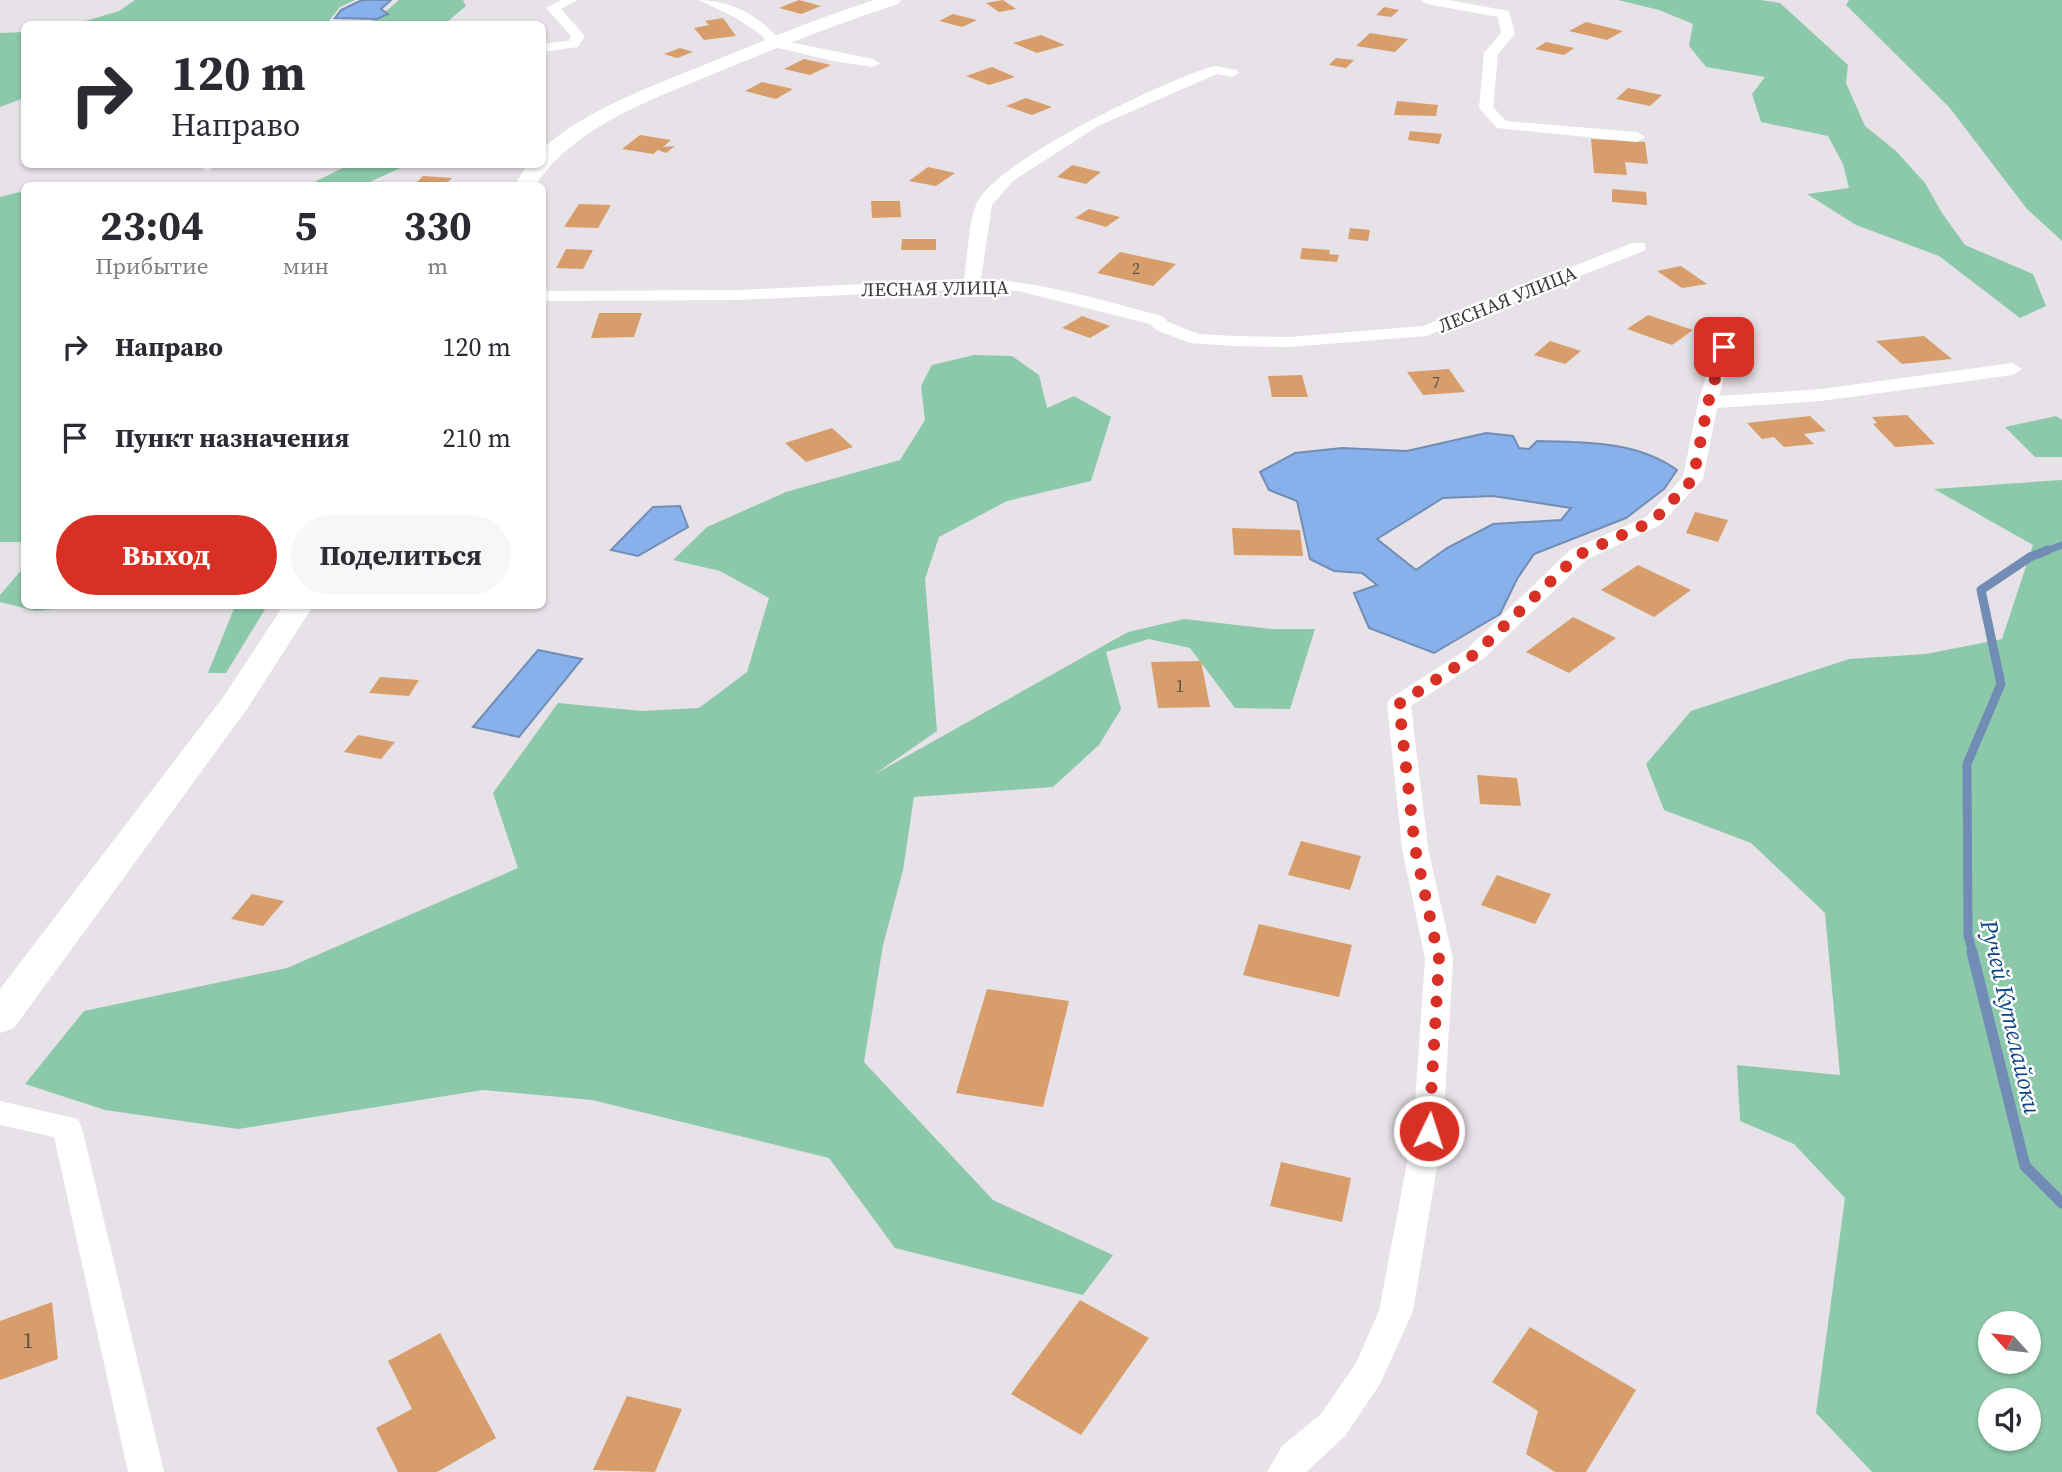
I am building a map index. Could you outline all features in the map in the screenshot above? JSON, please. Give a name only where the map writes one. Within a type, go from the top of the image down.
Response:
[{"type":"street","points":[[546,47],[573,44],[578,36],[553,8],[572,0]]},
{"type":"street","points":[[705,0],[741,15],[765,31],[775,43],[833,57],[873,63]]},
{"type":"street","points":[[546,157],[559,144],[596,121],[775,43],[892,0]]},
{"type":"street","points":[[1427,0],[1504,14],[1508,34],[1491,52],[1486,108],[1502,125],[1637,137]]},
{"type":"street","points":[[972,284],[984,204],[1007,178],[1093,123],[1215,71],[1232,73]]},
{"type":"street","name":"ЛЕСНАЯ УЛИЦА","points":[[546,296],[740,295],[972,284],[1018,286],[1156,320],[1161,326],[1196,339],[1290,342],[1426,331],[1638,247]]},
{"type":"street","points":[[1285,1472],[1295,1458],[1333,1425],[1368,1373],[1396,1311],[1429,1131],[1439,959],[1415,848],[1399,704],[1475,654],[1578,555],[1653,521],[1693,479],[1708,403],[1724,347]]},
{"type":"street","points":[[1708,403],[1821,396],[2012,369]]},
{"type":"street","points":[[0,1018],[236,702],[296,609]]},
{"type":"street","points":[[0,1113],[67,1128],[146,1472]]},
{"type":"green space","points":[[135,0],[355,0],[340,7],[329,21],[85,21],[119,11]]},
{"type":"green space","points":[[399,0],[463,0],[466,6],[448,21],[371,21]]},
{"type":"green space","points":[[1618,0],[1761,0],[1780,3],[1848,65],[1846,83],[1865,126],[1896,151],[1925,183],[1965,245],[2033,274],[2046,306],[2020,318],[1939,256],[1856,225],[1807,194],[1849,188],[1843,164],[1828,136],[1761,122],[1752,94],[1765,77],[1706,67],[1689,46],[1693,24],[1659,10]]},
{"type":"green space","points":[[1849,0],[2062,0],[2062,241],[2027,209],[1949,107],[1846,5]]},
{"type":"green space","points":[[21,32],[21,99],[0,107],[0,33]]},
{"type":"green space","points":[[343,168],[400,168],[370,182],[314,182]]},
{"type":"green space","points":[[21,192],[21,542],[0,542],[0,197]]},
{"type":"green space","points":[[974,355],[1012,356],[1039,375],[1047,408],[1074,396],[1111,417],[1091,481],[1007,501],[939,537],[925,579],[937,731],[875,774],[1128,632],[1184,619],[1273,629],[1315,629],[1290,709],[1235,708],[1190,648],[1149,639],[1106,652],[1121,709],[1099,745],[1053,787],[914,797],[903,870],[883,945],[864,1062],[993,1200],[1113,1255],[1083,1295],[895,1248],[829,1158],[592,1100],[483,1090],[238,1129],[105,1110],[25,1084],[84,1011],[287,968],[518,868],[493,793],[558,703],[642,711],[699,708],[747,672],[769,598],[720,571],[673,560],[707,527],[786,492],[900,460],[925,420],[921,386],[932,365]]},
{"type":"green space","points":[[2056,416],[2062,420],[2062,457],[2035,457],[2005,427]]},
{"type":"green space","points":[[2062,480],[2062,1472],[1872,1472],[1816,1413],[1845,1198],[1794,1144],[1740,1121],[1737,1065],[1840,1075],[1825,913],[1751,843],[1664,810],[1646,764],[1691,711],[1849,659],[1926,654],[2002,639],[2033,545],[1934,489]]},
{"type":"green space","points":[[21,570],[21,607],[0,602],[0,595]]},
{"type":"green space","points":[[234,609],[265,609],[226,673],[208,673]]},
{"type":"water","points":[[362,0],[391,0],[381,9],[388,14],[377,19],[335,18],[341,10]]},
{"type":"water","points":[[1486,433],[1513,436],[1519,448],[1529,449],[1537,441],[1592,443],[1628,448],[1661,460],[1677,470],[1664,489],[1626,518],[1534,554],[1517,579],[1500,614],[1434,653],[1369,628],[1354,593],[1377,585],[1362,573],[1334,571],[1310,559],[1297,501],[1269,490],[1260,472],[1295,453],[1342,448],[1407,451]],"holes":[[[1493,496],[1571,508],[1561,520],[1493,524],[1447,548],[1416,570],[1377,539],[1443,498]]]},
{"type":"water","points":[[680,506],[688,527],[638,556],[611,550],[653,507]]},
{"type":"water","points":[[538,650],[582,659],[519,737],[473,727]]},
{"type":"building","points":[[799,0],[821,6],[801,14],[779,8]]},
{"type":"building","points":[[1003,0],[1016,9],[999,12],[986,3]]},
{"type":"building","points":[[1384,7],[1399,10],[1391,17],[1376,15]]},
{"type":"building","points":[[953,14],[977,20],[962,27],[939,21]]},
{"type":"building","points":[[723,18],[736,36],[704,40],[694,28],[709,25],[705,21]]},
{"type":"building","points":[[1586,22],[1623,31],[1607,40],[1569,31]]},
{"type":"building","points":[[1370,33],[1408,39],[1395,52],[1356,46]]},
{"type":"building","points":[[1041,35],[1065,45],[1037,53],[1013,43]]},
{"type":"building","points":[[1546,42],[1574,48],[1564,55],[1535,49]]},
{"type":"building","points":[[680,48],[693,52],[677,58],[664,54]]},
{"type":"building","points":[[1336,58],[1354,60],[1346,68],[1329,65]]},
{"type":"building","points":[[804,59],[831,65],[810,75],[784,69]]},
{"type":"building","points":[[992,67],[1015,77],[989,85],[966,76]]},
{"type":"building","points":[[762,82],[793,89],[776,99],[745,91]]},
{"type":"building","points":[[1628,88],[1662,95],[1650,106],[1616,99]]},
{"type":"building","points":[[1026,98],[1052,107],[1032,115],[1006,106]]},
{"type":"building","points":[[1397,101],[1438,105],[1436,116],[1394,115]]},
{"type":"building","points":[[1410,131],[1442,134],[1439,144],[1408,140]]},
{"type":"building","points":[[640,135],[671,140],[663,147],[675,146],[666,153],[658,150],[653,154],[622,149]]},
{"type":"building","points":[[1591,139],[1645,142],[1648,164],[1625,162],[1627,175],[1594,173]]},
{"type":"building","points":[[1072,165],[1101,172],[1086,184],[1057,177]]},
{"type":"building","points":[[928,167],[955,173],[936,186],[909,181]]},
{"type":"building","points":[[423,176],[452,178],[448,182],[417,182]]},
{"type":"building","points":[[1612,189],[1646,192],[1647,205],[1612,202]]},
{"type":"building","points":[[871,201],[900,201],[901,217],[872,218]]},
{"type":"building","points":[[579,204],[611,205],[598,228],[564,227]]},
{"type":"building","points":[[1089,209],[1120,217],[1106,227],[1075,218]]},
{"type":"building","points":[[1350,228],[1370,230],[1368,241],[1348,239]]},
{"type":"building","points":[[902,239],[936,239],[936,250],[901,250]]},
{"type":"building","points":[[1302,248],[1330,250],[1329,254],[1339,255],[1337,262],[1300,259]]},
{"type":"building","points":[[566,249],[593,250],[583,269],[556,268]]},
{"type":"building","points":[[1120,252],[1176,264],[1153,286],[1097,273]]},
{"type":"building","points":[[1681,266],[1707,284],[1682,288],[1657,271]]},
{"type":"building","points":[[599,313],[642,313],[634,337],[591,338]]},
{"type":"building","points":[[1648,315],[1693,330],[1672,345],[1627,329]]},
{"type":"building","points":[[1082,316],[1110,326],[1090,338],[1062,328]]},
{"type":"building","points":[[1924,336],[1952,359],[1902,364],[1876,341]]},
{"type":"building","points":[[1550,341],[1581,351],[1565,364],[1534,355]]},
{"type":"building","points":[[1449,369],[1465,392],[1423,395],[1407,372]]},
{"type":"building","points":[[1302,375],[1308,397],[1272,397],[1268,376]]},
{"type":"building","points":[[1907,415],[1935,444],[1895,447],[1873,424],[1877,423],[1872,417]]},
{"type":"building","points":[[1810,416],[1826,431],[1804,434],[1814,444],[1784,447],[1774,437],[1762,439],[1747,423]]},
{"type":"building","points":[[832,428],[853,447],[806,462],[785,443]]},
{"type":"building","points":[[1695,512],[1728,520],[1718,542],[1686,533]]},
{"type":"building","points":[[1232,528],[1300,530],[1303,556],[1234,555]]},
{"type":"building","points":[[1638,565],[1691,590],[1654,617],[1601,590]]},
{"type":"building","points":[[1573,617],[1616,638],[1569,673],[1526,652]]},
{"type":"building","points":[[1201,661],[1210,707],[1158,708],[1151,662]]},
{"type":"building","points":[[380,677],[419,680],[409,696],[369,693]]},
{"type":"building","points":[[358,735],[395,742],[381,759],[344,752]]},
{"type":"building","points":[[1477,775],[1517,778],[1521,806],[1480,804]]},
{"type":"building","points":[[1301,841],[1361,856],[1350,890],[1288,875]]},
{"type":"building","points":[[1497,875],[1551,894],[1535,924],[1481,905]]},
{"type":"building","points":[[252,894],[284,901],[263,926],[231,919]]},
{"type":"building","points":[[1259,924],[1352,945],[1339,997],[1243,975]]},
{"type":"building","points":[[987,989],[1069,1001],[1043,1107],[956,1093]]},
{"type":"building","points":[[1281,1162],[1351,1178],[1342,1222],[1270,1206]]},
{"type":"building","points":[[1080,1300],[1149,1338],[1081,1435],[1011,1394]]},
{"type":"building","points":[[52,1302],[58,1359],[0,1380],[0,1321]]},
{"type":"building","points":[[1530,1327],[1636,1390],[1586,1472],[1555,1472],[1526,1454],[1538,1411],[1492,1382]]},
{"type":"building","points":[[440,1333],[496,1438],[437,1472],[398,1472],[376,1428],[412,1409],[388,1361]]},
{"type":"building","points":[[627,1396],[682,1409],[655,1472],[593,1470]]},
{"type":"waterway","name":"Ручей Кутелайоки","points":[[2043,552],[2062,545]]},
{"type":"waterway","name":"Ручей Кутелайоки","points":[[1973,954],[1968,935],[1967,764],[2001,684],[1981,590],[2030,557],[2048,550]]},
{"type":"waterway","name":"Ручей Кутелайоки","points":[[1972,952],[2025,1166],[2062,1203]]},
{"type":"route","points":[[1429,1131],[1439,959],[1415,848],[1399,704],[1475,654],[1578,555],[1653,521],[1693,479],[1708,403],[1724,347]]}]
